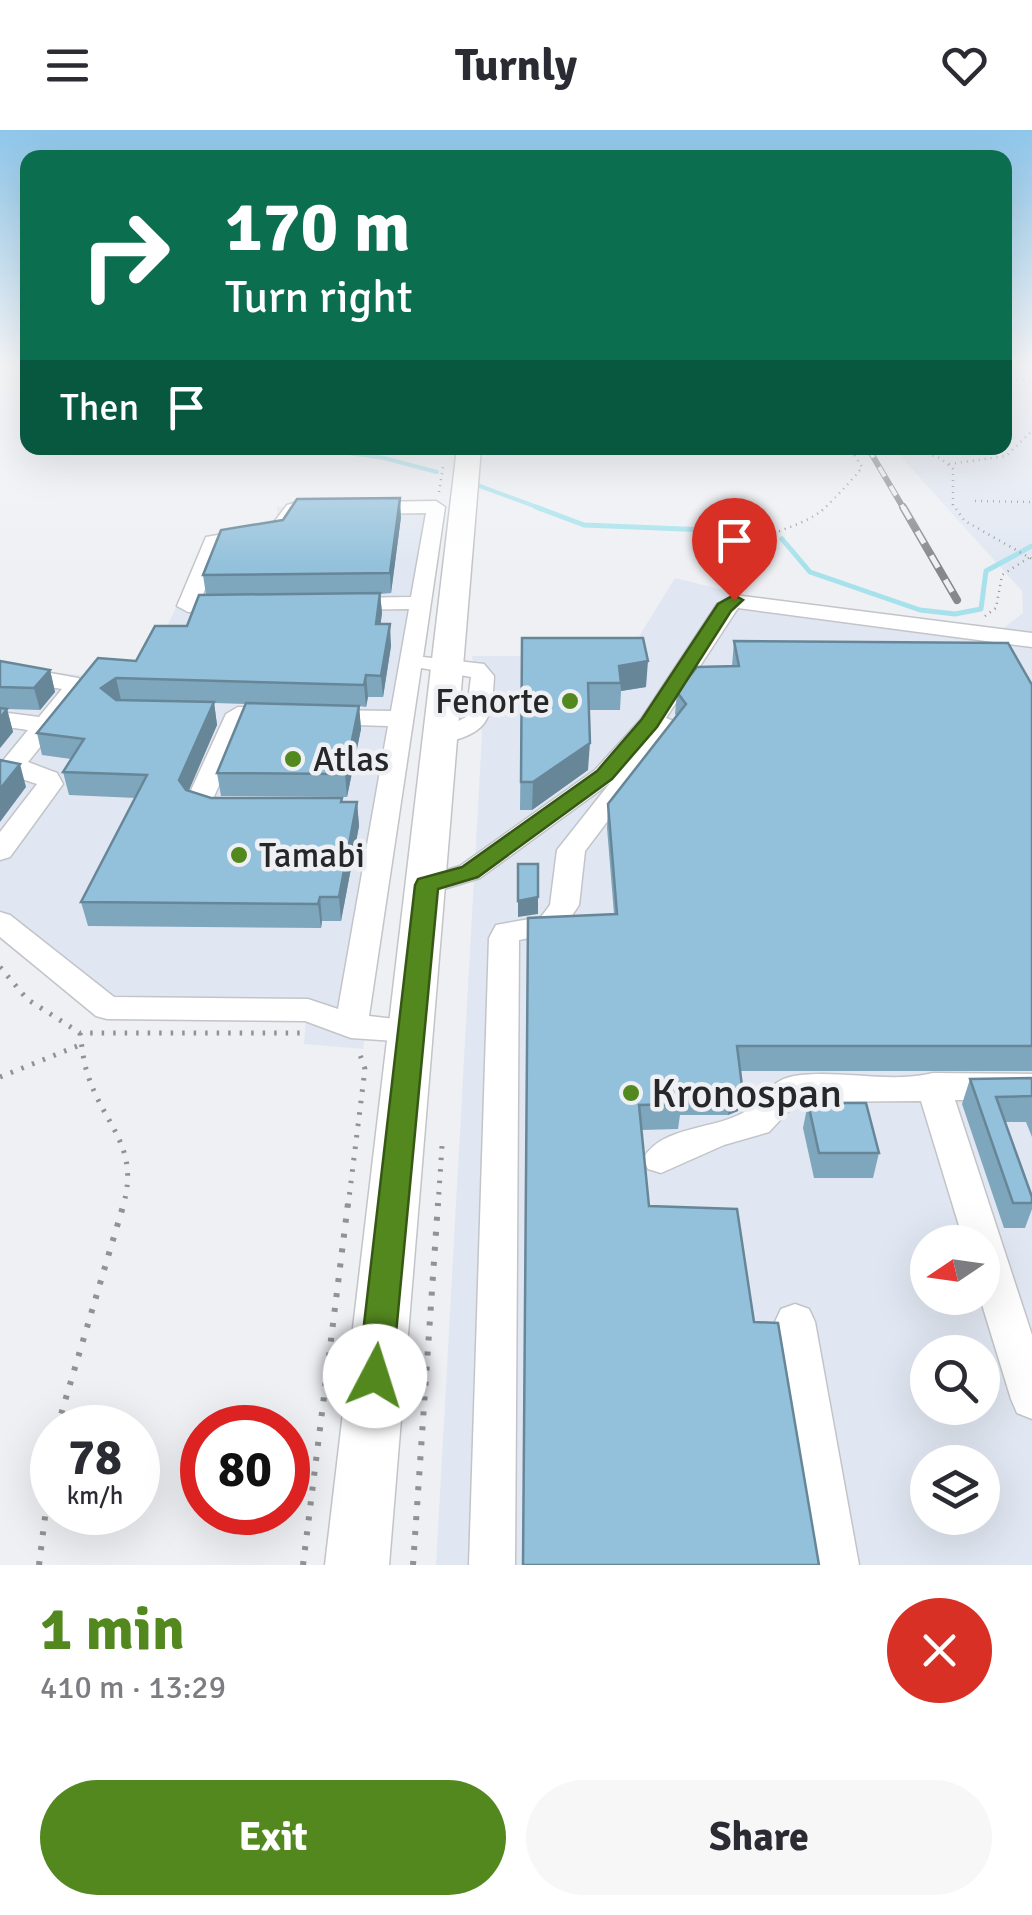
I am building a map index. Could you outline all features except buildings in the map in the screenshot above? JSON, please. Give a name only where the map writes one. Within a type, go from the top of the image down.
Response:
[{"type":"highway","points":[[357,1565],[427,885],[421,728],[430,664],[431,607],[456,455]]},
{"type":"street","points":[[246,606],[188,606],[213,541],[278,531],[294,509],[436,507],[431,607],[323,604]]},
{"type":"street","points":[[427,885],[470,872],[604,775],[650,723],[724,608],[734,600],[1032,640]]},
{"type":"street","points":[[0,671],[76,682],[14,763],[25,772],[48,778],[50,784],[0,851]]},
{"type":"street","points":[[253,809],[215,809],[200,804],[229,714],[421,728],[377,809],[352,1026]]},
{"type":"street","points":[[0,719],[44,725]]},
{"type":"street","points":[[492,1565],[504,938],[507,932],[551,925],[564,905],[571,850],[669,724]]},
{"type":"street","points":[[0,922],[107,1008],[308,1010],[352,1026],[410,1030]]},
{"type":"street","points":[[933,1086],[1022,1339],[1032,1398]]},
{"type":"street","points":[[661,1159],[714,1134],[757,1122],[780,1094],[795,1088],[1032,1087]]},
{"type":"street","points":[[795,1322],[836,1565]]},
{"type":"path","points":[[1012,450],[1032,431]]},
{"type":"path","points":[[436,507],[456,455]]},
{"type":"path","points":[[734,600],[731,577],[737,559],[780,527],[824,510],[833,491],[857,478],[862,467],[854,455]]},
{"type":"path","points":[[928,455],[949,464],[1007,455]]},
{"type":"path","points":[[949,464],[956,481],[953,505],[965,521],[1030,557]]},
{"type":"path","points":[[975,501],[1032,502]]},
{"type":"path","points":[[982,617],[996,608],[1002,575],[1030,557]]},
{"type":"path","points":[[0,967],[27,999],[80,1033],[276,1035],[352,1026],[365,1068],[303,1565]]},
{"type":"path","points":[[64,1405],[130,1183],[124,1144],[87,1074],[80,1033]]},
{"type":"path","points":[[0,1077],[80,1045]]},
{"type":"path","points":[[413,1565],[442,1146]]},
{"type":"path","points":[[40,1565],[43,1535]]},
{"type":"shaded area","points":[[1012,431],[1032,431],[1032,1565],[436,1565],[482,734],[472,656],[521,656],[522,663],[622,664],[675,578],[744,595],[987,631],[1003,628],[1023,613],[1022,591],[899,455],[1012,455]]},
{"type":"shaded area","points":[[445,505],[363,1049],[304,1044],[306,1021],[97,1016],[0,940],[0,666],[141,682],[208,539],[277,526],[277,507]]},
{"type":"waterway","points":[[363,455],[437,472]]},
{"type":"waterway","points":[[477,485],[542,509]]},
{"type":"waterway","points":[[536,507],[584,525],[758,532]]},
{"type":"waterway","points":[[782,539],[810,572],[920,610],[955,614],[981,609],[986,571],[1032,546]]},
{"type":"railway","points":[[872,455],[904,509]]},
{"type":"railway","points":[[903,507],[957,600]]},
{"type":"place","name":"Fenorte","points":[[570,701]]},
{"type":"place","name":"Atlas","points":[[293,759]]},
{"type":"place","name":"Tamabi","points":[[239,855]]},
{"type":"place","name":"Kronospan","points":[[631,1093]]},
{"type":"route","points":[[375,1376],[427,885],[470,872],[604,775],[650,723],[724,608],[734,600]]}]
